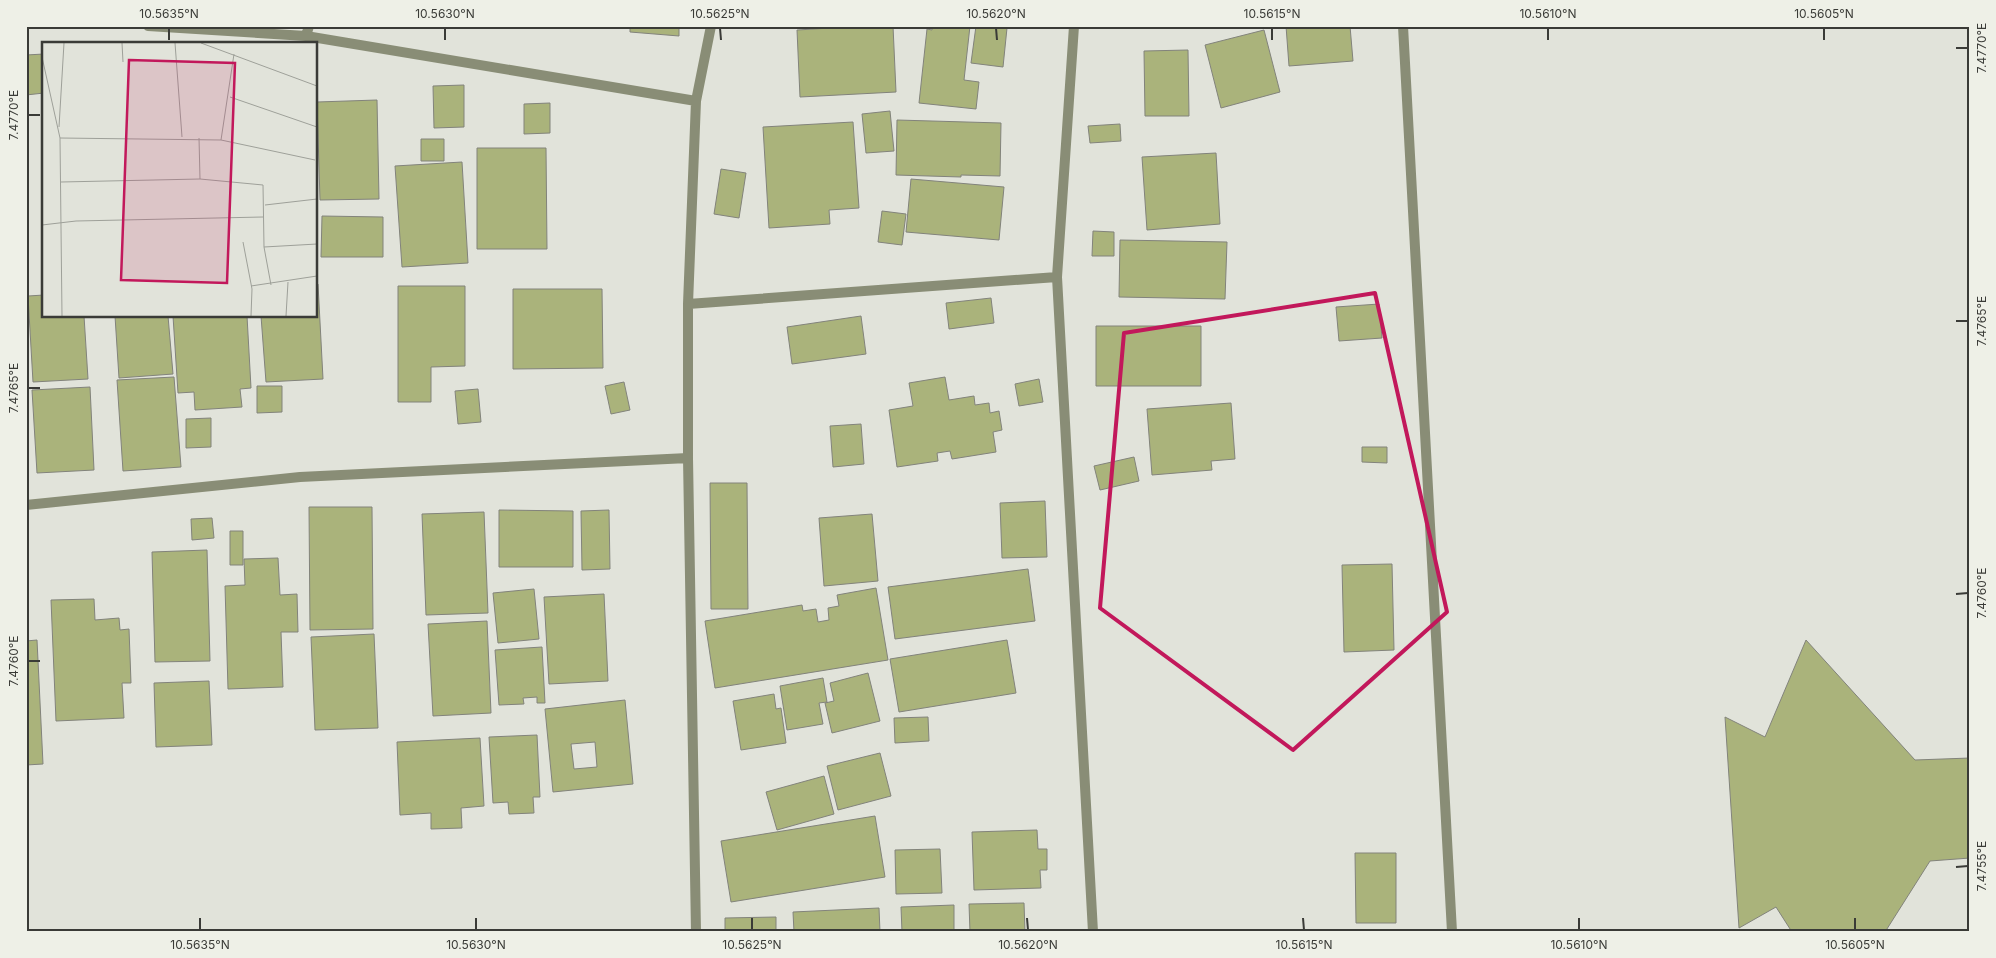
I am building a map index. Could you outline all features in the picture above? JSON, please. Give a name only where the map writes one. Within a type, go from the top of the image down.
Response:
[{"type":"street","points":[[148,26],[307,31],[696,101]]},
{"type":"street","points":[[696,932],[688,458],[688,304],[696,101],[712,26]]},
{"type":"street","points":[[1074,26],[1057,277],[1093,932]]},
{"type":"street","points":[[1403,26],[1452,932]]},
{"type":"street","points":[[688,304],[1057,277]]},
{"type":"street","points":[[26,505],[300,477],[688,458]]},
{"type":"highlighted area","points":[[1375,293],[1447,612],[1293,750],[1100,608],[1124,333]]},
{"type":"building","points":[[630,26],[679,26],[679,36],[630,32]]},
{"type":"building","points":[[893,26],[896,92],[800,97],[797,30]]},
{"type":"building","points":[[932,26],[970,26],[964,80],[979,82],[976,109],[919,103],[927,29],[932,30]]},
{"type":"building","points":[[976,26],[1007,28],[1003,67],[971,63]]},
{"type":"building","points":[[1286,26],[1350,26],[1353,61],[1289,66]]},
{"type":"building","points":[[1264,30],[1280,92],[1221,108],[1205,45]]},
{"type":"building","points":[[1188,50],[1189,116],[1145,116],[1144,51]]},
{"type":"building","points":[[42,54],[42,93],[26,95],[26,55]]},
{"type":"building","points":[[464,85],[464,127],[434,128],[433,86]]},
{"type":"building","points":[[377,100],[379,199],[320,200],[318,102]]},
{"type":"building","points":[[550,103],[550,133],[524,134],[524,104]]},
{"type":"building","points":[[890,111],[894,151],[866,153],[862,114]]},
{"type":"building","points":[[897,120],[1001,123],[1000,176],[896,175]]},
{"type":"building","points":[[853,122],[859,208],[829,210],[830,224],[769,228],[763,127]]},
{"type":"building","points":[[1120,124],[1121,141],[1090,143],[1088,126]]},
{"type":"building","points":[[421,139],[444,139],[444,161],[421,161]]},
{"type":"building","points":[[477,148],[546,148],[547,249],[477,249]]},
{"type":"building","points":[[1216,153],[1220,224],[1147,230],[1142,157]]},
{"type":"building","points":[[462,162],[468,263],[402,267],[395,166]]},
{"type":"building","points":[[721,169],[746,173],[739,218],[714,214]]},
{"type":"building","points":[[911,179],[1004,187],[999,240],[906,232]]},
{"type":"building","points":[[882,211],[906,214],[902,245],[878,242]]},
{"type":"building","points":[[322,216],[383,217],[383,257],[321,257]]},
{"type":"building","points":[[1093,231],[1114,232],[1114,256],[1092,256]]},
{"type":"building","points":[[1120,240],[1227,242],[1225,299],[1119,297]]},
{"type":"building","points":[[318,284],[323,379],[266,382],[261,318],[318,318]]},
{"type":"building","points":[[398,286],[465,286],[465,366],[431,367],[431,402],[398,402]]},
{"type":"building","points":[[513,289],[602,289],[603,368],[513,369]]},
{"type":"building","points":[[42,295],[42,318],[84,318],[88,379],[33,382],[28,296]]},
{"type":"building","points":[[991,298],[994,323],[949,329],[946,303]]},
{"type":"building","points":[[1379,304],[1382,338],[1339,341],[1336,307]]},
{"type":"building","points":[[861,316],[866,354],[792,364],[787,327]]},
{"type":"building","points":[[115,318],[168,318],[173,374],[119,378]]},
{"type":"building","points":[[173,318],[247,318],[251,388],[240,389],[242,407],[195,410],[194,392],[178,393]]},
{"type":"building","points":[[1096,326],[1201,326],[1201,386],[1096,386]]},
{"type":"building","points":[[174,377],[181,467],[123,471],[117,380]]},
{"type":"building","points":[[945,377],[949,400],[974,396],[975,405],[989,403],[990,413],[999,411],[1002,430],[993,432],[996,452],[952,459],[950,451],[937,453],[938,461],[897,467],[889,410],[913,406],[909,383]]},
{"type":"building","points":[[1039,379],[1043,402],[1019,406],[1015,384]]},
{"type":"building","points":[[624,382],[630,410],[611,414],[605,386]]},
{"type":"building","points":[[257,386],[282,386],[282,412],[257,413]]},
{"type":"building","points":[[90,387],[94,470],[37,473],[32,390]]},
{"type":"building","points":[[478,389],[481,422],[458,424],[455,391]]},
{"type":"building","points":[[1231,403],[1235,459],[1211,461],[1212,470],[1152,475],[1147,409]]},
{"type":"building","points":[[211,418],[211,447],[186,448],[186,419]]},
{"type":"building","points":[[861,424],[864,464],[833,467],[830,426]]},
{"type":"building","points":[[1362,447],[1387,447],[1387,463],[1362,462]]},
{"type":"building","points":[[1134,457],[1139,481],[1100,490],[1094,466]]},
{"type":"building","points":[[710,483],[747,483],[748,609],[711,609]]},
{"type":"building","points":[[1045,501],[1047,557],[1002,558],[1000,503]]},
{"type":"building","points":[[309,507],[372,507],[373,629],[310,630]]},
{"type":"building","points":[[499,510],[573,511],[573,567],[499,567]]},
{"type":"building","points":[[609,510],[610,569],[582,570],[581,511]]},
{"type":"building","points":[[484,512],[488,613],[426,615],[422,514]]},
{"type":"building","points":[[872,514],[878,581],[824,586],[819,518]]},
{"type":"building","points":[[212,518],[214,538],[192,540],[191,519]]},
{"type":"building","points":[[230,531],[243,531],[243,565],[230,565]]},
{"type":"building","points":[[207,550],[210,661],[155,662],[152,552]]},
{"type":"building","points":[[278,558],[280,595],[297,594],[298,632],[281,632],[283,687],[228,689],[225,586],[245,585],[244,559]]},
{"type":"building","points":[[1392,564],[1394,650],[1344,652],[1342,565]]},
{"type":"building","points":[[1028,569],[1035,621],[895,639],[888,587]]},
{"type":"building","points":[[876,588],[888,660],[715,688],[705,621],[802,605],[803,611],[816,609],[818,622],[829,620],[828,608],[839,606],[837,595]]},
{"type":"building","points":[[534,589],[539,639],[498,643],[493,593]]},
{"type":"building","points":[[604,594],[608,681],[549,684],[544,597]]},
{"type":"building","points":[[94,599],[95,620],[119,618],[120,630],[129,629],[131,683],[122,683],[124,718],[56,721],[51,600]]},
{"type":"building","points":[[487,621],[491,713],[433,716],[428,624]]},
{"type":"building","points":[[374,634],[378,728],[315,730],[311,637]]},
{"type":"building","points":[[37,640],[43,764],[26,765],[26,641]]},
{"type":"building","points":[[1007,640],[1016,693],[899,712],[890,659]]},
{"type":"building","points":[[1806,640],[1915,760],[1970,758],[1970,858],[1930,861],[1885,932],[1792,932],[1776,907],[1739,928],[1725,717],[1765,737]]},
{"type":"building","points":[[542,647],[545,703],[537,703],[537,697],[523,698],[524,704],[499,705],[495,650]]},
{"type":"building","points":[[868,673],[880,721],[832,733],[825,703],[834,701],[830,683]]},
{"type":"building","points":[[823,678],[827,702],[819,703],[823,724],[787,730],[780,686]]},
{"type":"building","points":[[209,681],[212,745],[156,747],[154,683]]},
{"type":"building","points":[[774,694],[776,709],[781,708],[786,743],[741,750],[733,701]]},
{"type":"building","points":[[625,700],[633,784],[553,792],[545,709]],"holes":[[[595,742],[597,767],[574,769],[571,744]]]},
{"type":"building","points":[[928,717],[929,741],[895,743],[894,718]]},
{"type":"building","points":[[537,735],[540,797],[533,797],[534,813],[509,814],[508,802],[493,803],[489,737]]},
{"type":"building","points":[[480,738],[484,806],[461,808],[462,828],[431,829],[431,813],[400,815],[397,742]]},
{"type":"building","points":[[880,753],[891,796],[838,810],[827,766]]},
{"type":"building","points":[[824,776],[834,814],[777,830],[766,792]]},
{"type":"building","points":[[875,816],[885,877],[731,902],[721,841]]},
{"type":"building","points":[[1037,830],[1038,849],[1047,849],[1047,870],[1040,870],[1041,888],[974,890],[972,832]]},
{"type":"building","points":[[940,849],[942,893],[896,894],[895,850]]},
{"type":"building","points":[[1355,853],[1396,853],[1396,923],[1356,923]]},
{"type":"building","points":[[1024,903],[1025,932],[970,932],[969,904]]},
{"type":"building","points":[[954,905],[954,932],[902,932],[901,907]]},
{"type":"building","points":[[879,908],[880,932],[794,932],[793,912]]},
{"type":"building","points":[[776,917],[776,932],[725,932],[725,918]]}]
